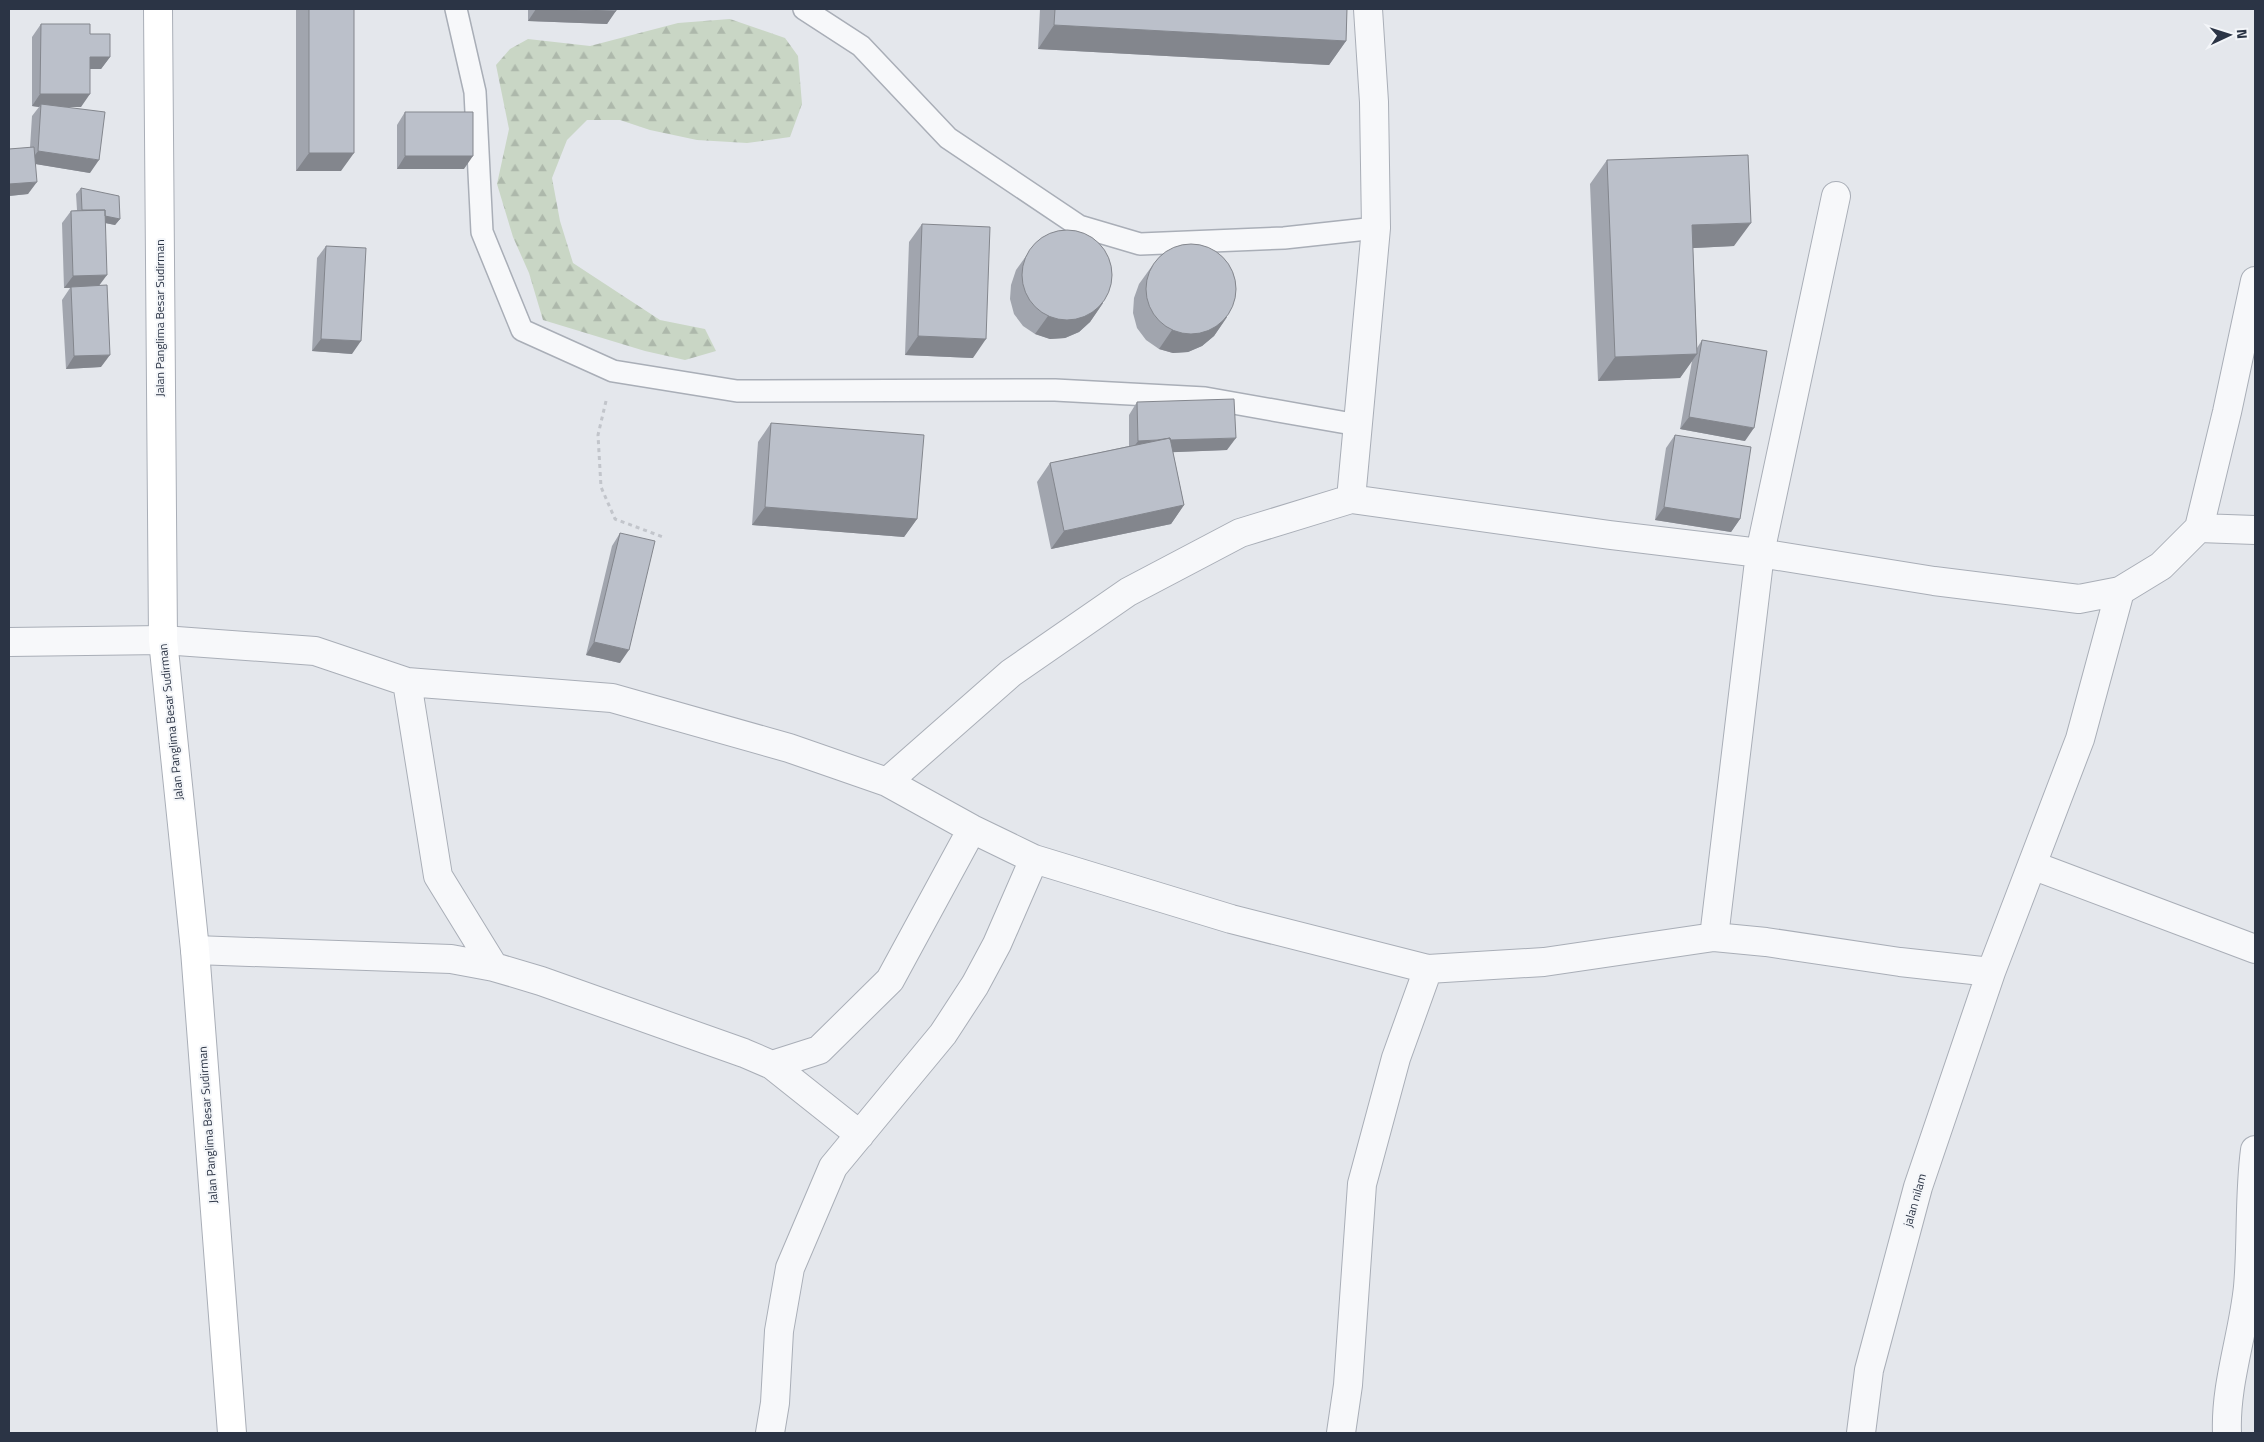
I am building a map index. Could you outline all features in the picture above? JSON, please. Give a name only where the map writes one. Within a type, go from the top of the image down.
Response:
[{"type":"main road","name":"Jalan Panglima Besar Sudirman","points":[[158,9],[163,640],[195,950],[232,1433]]},
{"type":"street","points":[[1350,498],[1376,228],[1374,102],[1368,9]]},
{"type":"street","points":[[1714,937],[1760,553],[1836,196]]},
{"type":"street","points":[[887,782],[1011,673],[1128,592],[1240,533],[1350,498],[1610,535],[1760,553],[1934,581],[2079,600],[2120,591],[2161,566],[2199,528],[2227,412],[2255,281]]},
{"type":"street","points":[[2199,528],[2255,530]]},
{"type":"street","name":"jalan nilam","points":[[1861,1433],[1869,1370],[1918,1187],[1991,972],[2080,739],[2120,591]]},
{"type":"street","points":[[9,642],[163,640],[315,651],[407,682],[612,698],[789,748],[887,782],[972,829],[1034,859],[1231,919],[1428,969],[1544,962],[1714,937],[1766,942],[1900,962],[1991,972]]},
{"type":"street","points":[[407,682],[438,876],[494,967]]},
{"type":"street","points":[[772,1065],[819,1050],[890,980],[972,829]]},
{"type":"street","points":[[770,1433],[775,1403],[779,1332],[790,1268],[833,1167],[943,1034],[975,985],[997,944],[1034,859]]},
{"type":"street","points":[[2032,865],[2255,949]]},
{"type":"street","points":[[195,950],[450,958],[494,967],[744,1052],[772,1065],[860,1135]]},
{"type":"street","points":[[1341,1433],[1348,1385],[1362,1184],[1396,1058],[1428,969]]},
{"type":"street","points":[[2227,1433],[2230,1385],[2248,1288],[2255,1150]]},
{"type":"lane","points":[[456,9],[475,92],[482,232],[522,330],[613,372],[737,391],[1055,390],[1205,398],[1358,424]]},
{"type":"lane","points":[[804,9],[861,46],[948,138],[1079,226],[1140,244],[1284,238],[1376,228]]},
{"type":"path","points":[[613,372],[598,435],[601,487],[615,520],[663,537]]},
{"type":"green space","points":[[730,19],[785,38],[798,56],[802,104],[790,137],[747,143],[697,140],[650,130],[620,120],[587,120],[567,140],[552,178],[560,221],[573,263],[660,320],[705,329],[716,351],[685,360],[645,351],[543,320],[529,273],[513,237],[497,184],[509,129],[496,65],[510,49],[528,39],[590,46],[678,23]]},
{"type":"building","points":[[309,9],[354,9],[354,153],[309,153]]},
{"type":"building","points":[[536,9],[616,9],[616,11]]},
{"type":"building","points":[[1055,9],[1347,9],[1346,41],[1054,25]]},
{"type":"building","points":[[41,24],[90,24],[90,34],[110,34],[110,57],[90,57],[90,94],[40,94]]},
{"type":"building","points":[[41,104],[105,112],[99,160],[38,151]]},
{"type":"building","points":[[405,112],[473,112],[473,156],[405,156]]},
{"type":"building","points":[[34,147],[37,182],[9,184],[9,149]]},
{"type":"building","points":[[1748,155],[1751,223],[1692,225],[1697,354],[1615,357],[1607,160]]},
{"type":"building","points":[[81,188],[119,196],[120,219],[105,216],[105,210],[82,210]]},
{"type":"building","points":[[105,210],[107,275],[73,276],[71,211]]},
{"type":"building","points":[[922,224],[990,227],[986,339],[918,336]]},
{"type":"building","points":[[1067,230],[1084,234],[1099,243],[1108,258],[1112,275],[1108,292],[1099,307],[1084,316],[1067,320],[1050,316],[1035,307],[1026,292],[1022,275],[1026,258],[1035,243],[1050,234]]},
{"type":"building","points":[[1191,244],[1208,248],[1223,257],[1232,272],[1236,289],[1232,306],[1223,321],[1208,330],[1191,334],[1174,330],[1159,321],[1150,306],[1146,289],[1150,272],[1159,257],[1174,248]]},
{"type":"building","points":[[326,246],[366,248],[361,341],[321,339]]},
{"type":"building","points":[[107,285],[110,355],[74,356],[71,287]]},
{"type":"building","points":[[1702,340],[1767,351],[1754,428],[1689,417]]},
{"type":"building","points":[[1234,399],[1236,438],[1170,440],[1170,438],[1138,441],[1137,402]]},
{"type":"building","points":[[771,423],[924,435],[917,519],[765,507]]},
{"type":"building","points":[[1675,435],[1751,447],[1740,519],[1664,507]]},
{"type":"building","points":[[1170,438],[1184,505],[1064,531],[1050,463]]},
{"type":"building","points":[[620,533],[655,541],[629,650],[594,642]]}]
